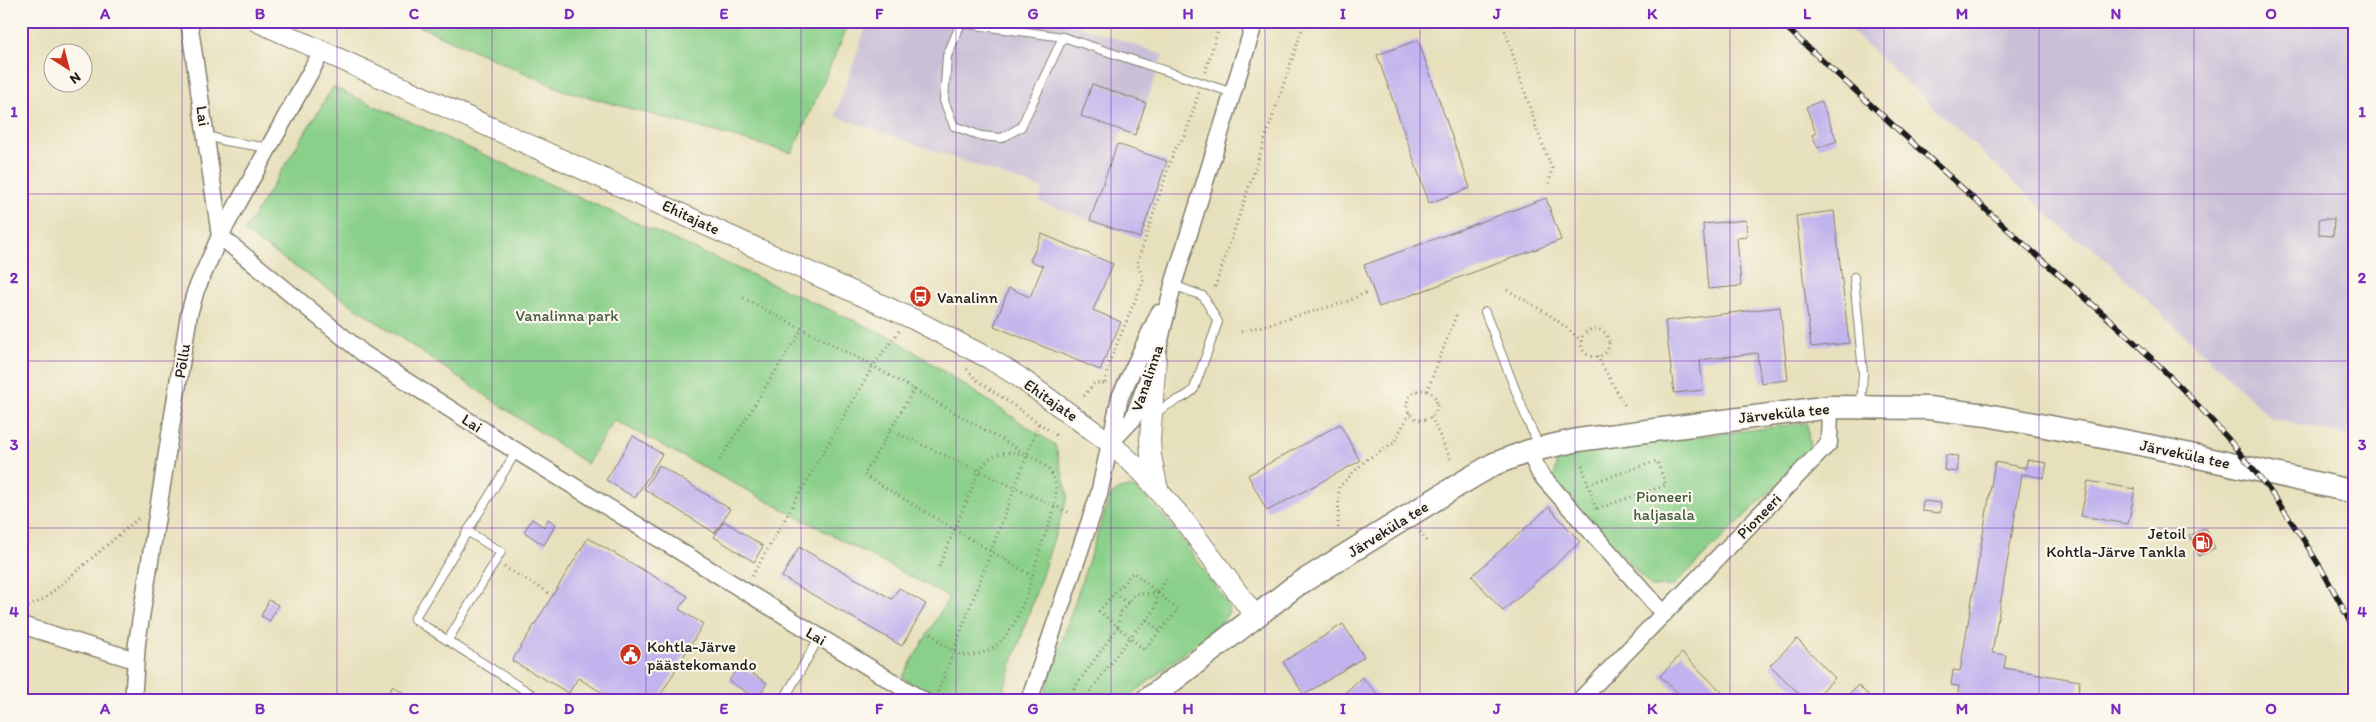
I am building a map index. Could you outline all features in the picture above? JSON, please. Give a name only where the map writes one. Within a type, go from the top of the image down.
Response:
[{"type":"main road","name":"Järveküla tee","points":[[1146,701],[1294,588],[1494,464],[1534,449],[1646,430],[1830,407],[1928,408],[1986,414],[2241,466],[2355,492]]},
{"type":"street","name":"Lai","points":[[189,21],[220,236],[364,354],[516,452],[742,592],[820,638],[931,697]]},
{"type":"street","name":"Ehitajate","points":[[256,21],[282,27],[322,51],[913,319],[982,355],[1019,377],[1110,443]]},
{"type":"street","name":"Vanalinna","points":[[1110,443],[1133,419],[1156,357],[1173,285],[1255,21]]},
{"type":"street","name":"Põllu","points":[[133,701],[135,660],[159,501],[190,314],[196,290],[220,236],[322,51]]},
{"type":"street","name":"Vanalinna","points":[[1110,443],[1120,397],[1173,285]]},
{"type":"street","points":[[1156,357],[1151,456],[1159,492]]},
{"type":"street","name":"Pioneeri","points":[[1579,701],[1829,443],[1830,407]]},
{"type":"street","points":[[1110,443],[1183,519],[1255,616]]},
{"type":"street","points":[[1029,701],[1099,494],[1110,443]]},
{"type":"street","points":[[1534,449],[1540,474],[1664,614]]},
{"type":"street","points":[[21,625],[135,660]]},
{"type":"lane","points":[[1063,37],[1021,127],[1002,138],[981,136],[954,126],[944,102],[947,56],[961,22],[1063,37],[1233,93]]},
{"type":"lane","points":[[205,134],[226,141],[269,148]]},
{"type":"lane","points":[[1854,277],[1863,373],[1861,407]]},
{"type":"lane","points":[[1152,420],[1162,407],[1188,394],[1194,388],[1218,322],[1203,296],[1173,285]]},
{"type":"lane","points":[[1485,312],[1528,422],[1534,449]]},
{"type":"lane","points":[[516,452],[414,619],[542,701]]},
{"type":"lane","points":[[448,640],[501,552],[467,531]]},
{"type":"lane","points":[[783,701],[820,638]]},
{"type":"path","points":[[1105,384],[1109,362],[1144,279],[1137,264],[1174,150],[1185,136],[1221,21]]},
{"type":"path","points":[[1215,287],[1305,21]]},
{"type":"path","points":[[1502,21],[1538,133],[1552,168],[1549,184]]},
{"type":"path","points":[[1507,290],[1571,330],[1582,342],[1586,353],[1597,356],[1605,352],[1609,343],[1603,331],[1589,330],[1582,342]]},
{"type":"path","points":[[1241,332],[1346,302],[1367,292]]},
{"type":"path","points":[[743,298],[872,366],[1041,461],[1054,478],[1056,488],[1053,505],[1024,604],[1007,636],[982,653],[969,655],[953,651],[941,644],[932,633]]},
{"type":"path","points":[[1427,391],[1457,313]]},
{"type":"path","points":[[742,592],[872,366],[903,326]]},
{"type":"path","points":[[720,460],[802,329]]},
{"type":"path","points":[[1597,356],[1624,406]]},
{"type":"path","points":[[977,380],[1056,435]]},
{"type":"path","points":[[1084,396],[1094,383],[1111,386]]},
{"type":"path","points":[[914,389],[864,475],[1032,576]]},
{"type":"path","points":[[1422,390],[1434,396],[1437,405],[1431,417],[1417,419],[1410,412],[1408,403],[1413,394],[1422,390]]},
{"type":"path","points":[[1338,528],[1338,487],[1366,460],[1394,443],[1410,412]]},
{"type":"path","points":[[1431,417],[1451,460]]},
{"type":"path","points":[[931,697],[953,651],[1040,423]]},
{"type":"path","points":[[890,430],[1070,513]]},
{"type":"path","points":[[938,569],[979,471],[989,458],[1002,451],[1028,454]]},
{"type":"path","points":[[1588,484],[1657,461],[1666,485],[1596,509]]},
{"type":"path","points":[[1582,464],[1601,524],[1592,533]]},
{"type":"path","points":[[21,610],[44,599],[159,501]]},
{"type":"path","points":[[1416,525],[1428,543]]},
{"type":"path","points":[[495,561],[549,593]]},
{"type":"path","points":[[1133,572],[1158,593],[1178,610],[1144,650],[1099,611],[1133,572]]},
{"type":"path","points":[[1083,701],[1130,637],[1156,610],[1158,593],[1168,576]]},
{"type":"path","points":[[1115,593],[1128,603]]},
{"type":"path","points":[[1066,701],[1064,700],[1118,627],[1120,613],[1135,594],[1158,593]]},
{"type":"path","points":[[1147,620],[1160,631]]},
{"type":"shaded area","points":[[868,21],[1065,21],[1163,55],[1135,135],[1122,131],[1090,220],[1039,202],[1043,189],[835,116]]},
{"type":"shaded area","points":[[1841,21],[2355,21],[2355,438],[2272,419],[2092,247],[2075,239]]},
{"type":"green space","points":[[408,21],[850,21],[792,153],[563,90]]},
{"type":"green space","name":"Vanalinna park","points":[[333,87],[895,339],[1055,445],[1068,496],[1000,701],[945,701],[902,678],[949,597],[614,420],[587,464],[244,232]]},
{"type":"green space","name":"Pioneeri haljasala","points":[[1807,423],[1810,452],[1673,586],[1651,587],[1554,479],[1558,454]]},
{"type":"green space","points":[[1130,487],[1141,493],[1167,521],[1227,603],[1229,612],[1221,623],[1124,701],[1042,701],[1110,496],[1119,489]]},
{"type":"building","points":[[1418,40],[1470,188],[1429,203],[1377,55]]},
{"type":"building","points":[[1092,84],[1146,103],[1135,135],[1081,116]]},
{"type":"building","points":[[1821,101],[1837,141],[1818,148],[1812,135],[1816,133],[1806,107]]},
{"type":"building","points":[[1117,144],[1167,161],[1140,238],[1090,220]]},
{"type":"building","points":[[1546,198],[1561,240],[1379,307],[1364,265]]},
{"type":"building","points":[[1834,211],[1849,343],[1811,347],[1796,216]]},
{"type":"building","points":[[2319,219],[2334,219],[2333,236],[2319,235]]},
{"type":"building","points":[[1746,220],[1747,237],[1737,238],[1741,286],[1708,289],[1703,224]]},
{"type":"building","points":[[1042,234],[1113,264],[1093,310],[1121,322],[1100,370],[994,326],[1009,288],[1030,297],[1043,266],[1030,261]]},
{"type":"building","points":[[1780,307],[1788,380],[1761,383],[1757,353],[1700,360],[1703,390],[1674,393],[1665,321]]},
{"type":"building","points":[[1340,424],[1360,461],[1267,511],[1248,475]]},
{"type":"building","points":[[633,436],[662,454],[635,498],[606,480]]},
{"type":"building","points":[[1946,455],[1959,456],[1957,472],[1944,470]]},
{"type":"building","points":[[2027,460],[2047,463],[2044,478],[2022,474],[1992,653],[2006,655],[2004,668],[2080,681],[2077,700],[1957,701],[1959,686],[1951,685],[1953,670],[1960,671],[1995,462],[2026,468]]},
{"type":"building","points":[[659,465],[730,509],[715,533],[644,489]]},
{"type":"building","points":[[2088,481],[2135,489],[2128,524],[2081,516]]},
{"type":"building","points":[[1923,501],[1941,503],[1940,513],[1922,511]]},
{"type":"building","points":[[1549,507],[1580,542],[1503,611],[1472,576]]},
{"type":"building","points":[[532,519],[544,527],[548,519],[556,524],[544,545],[524,532]]},
{"type":"building","points":[[724,521],[763,546],[754,562],[714,537]]},
{"type":"building","name":"Jetoil Kohtla-Järve Tankla","points":[[2205,528],[2215,548],[2199,556],[2189,536]]},
{"type":"building","points":[[588,538],[688,596],[679,609],[703,624],[657,701],[616,701],[578,678],[569,693],[512,661]]},
{"type":"building","points":[[799,547],[892,599],[899,588],[926,604],[902,646],[782,577]]},
{"type":"building","points":[[269,600],[278,605],[270,621],[261,616]]},
{"type":"building","points":[[1343,624],[1364,657],[1304,695],[1283,662]]},
{"type":"building","points":[[1797,639],[1835,678],[1812,701],[1806,701],[1770,665]]},
{"type":"building","points":[[1682,653],[1725,695],[1719,701],[1686,701],[1660,676]]},
{"type":"building","points":[[739,665],[767,683],[757,699],[729,681]]},
{"type":"building","points":[[1362,677],[1380,697],[1375,701],[1336,701]]},
{"type":"building","points":[[1858,685],[1870,697],[1866,701],[1842,701]]},
{"type":"building","points":[[393,686],[407,695],[404,701],[389,693]]},
{"type":"railway","points":[[1779,21],[2118,327],[2186,392],[2229,439],[2270,491],[2307,545],[2355,632]]},
{"type":"place","name":"Vanalinn","points":[[921,297]]},
{"type":"place","name":"Jetoil Kohtla-Järve Tankla","points":[[2202,542]]},
{"type":"place","name":"Kohtla-Järve päästekomando","points":[[631,655]]}]
